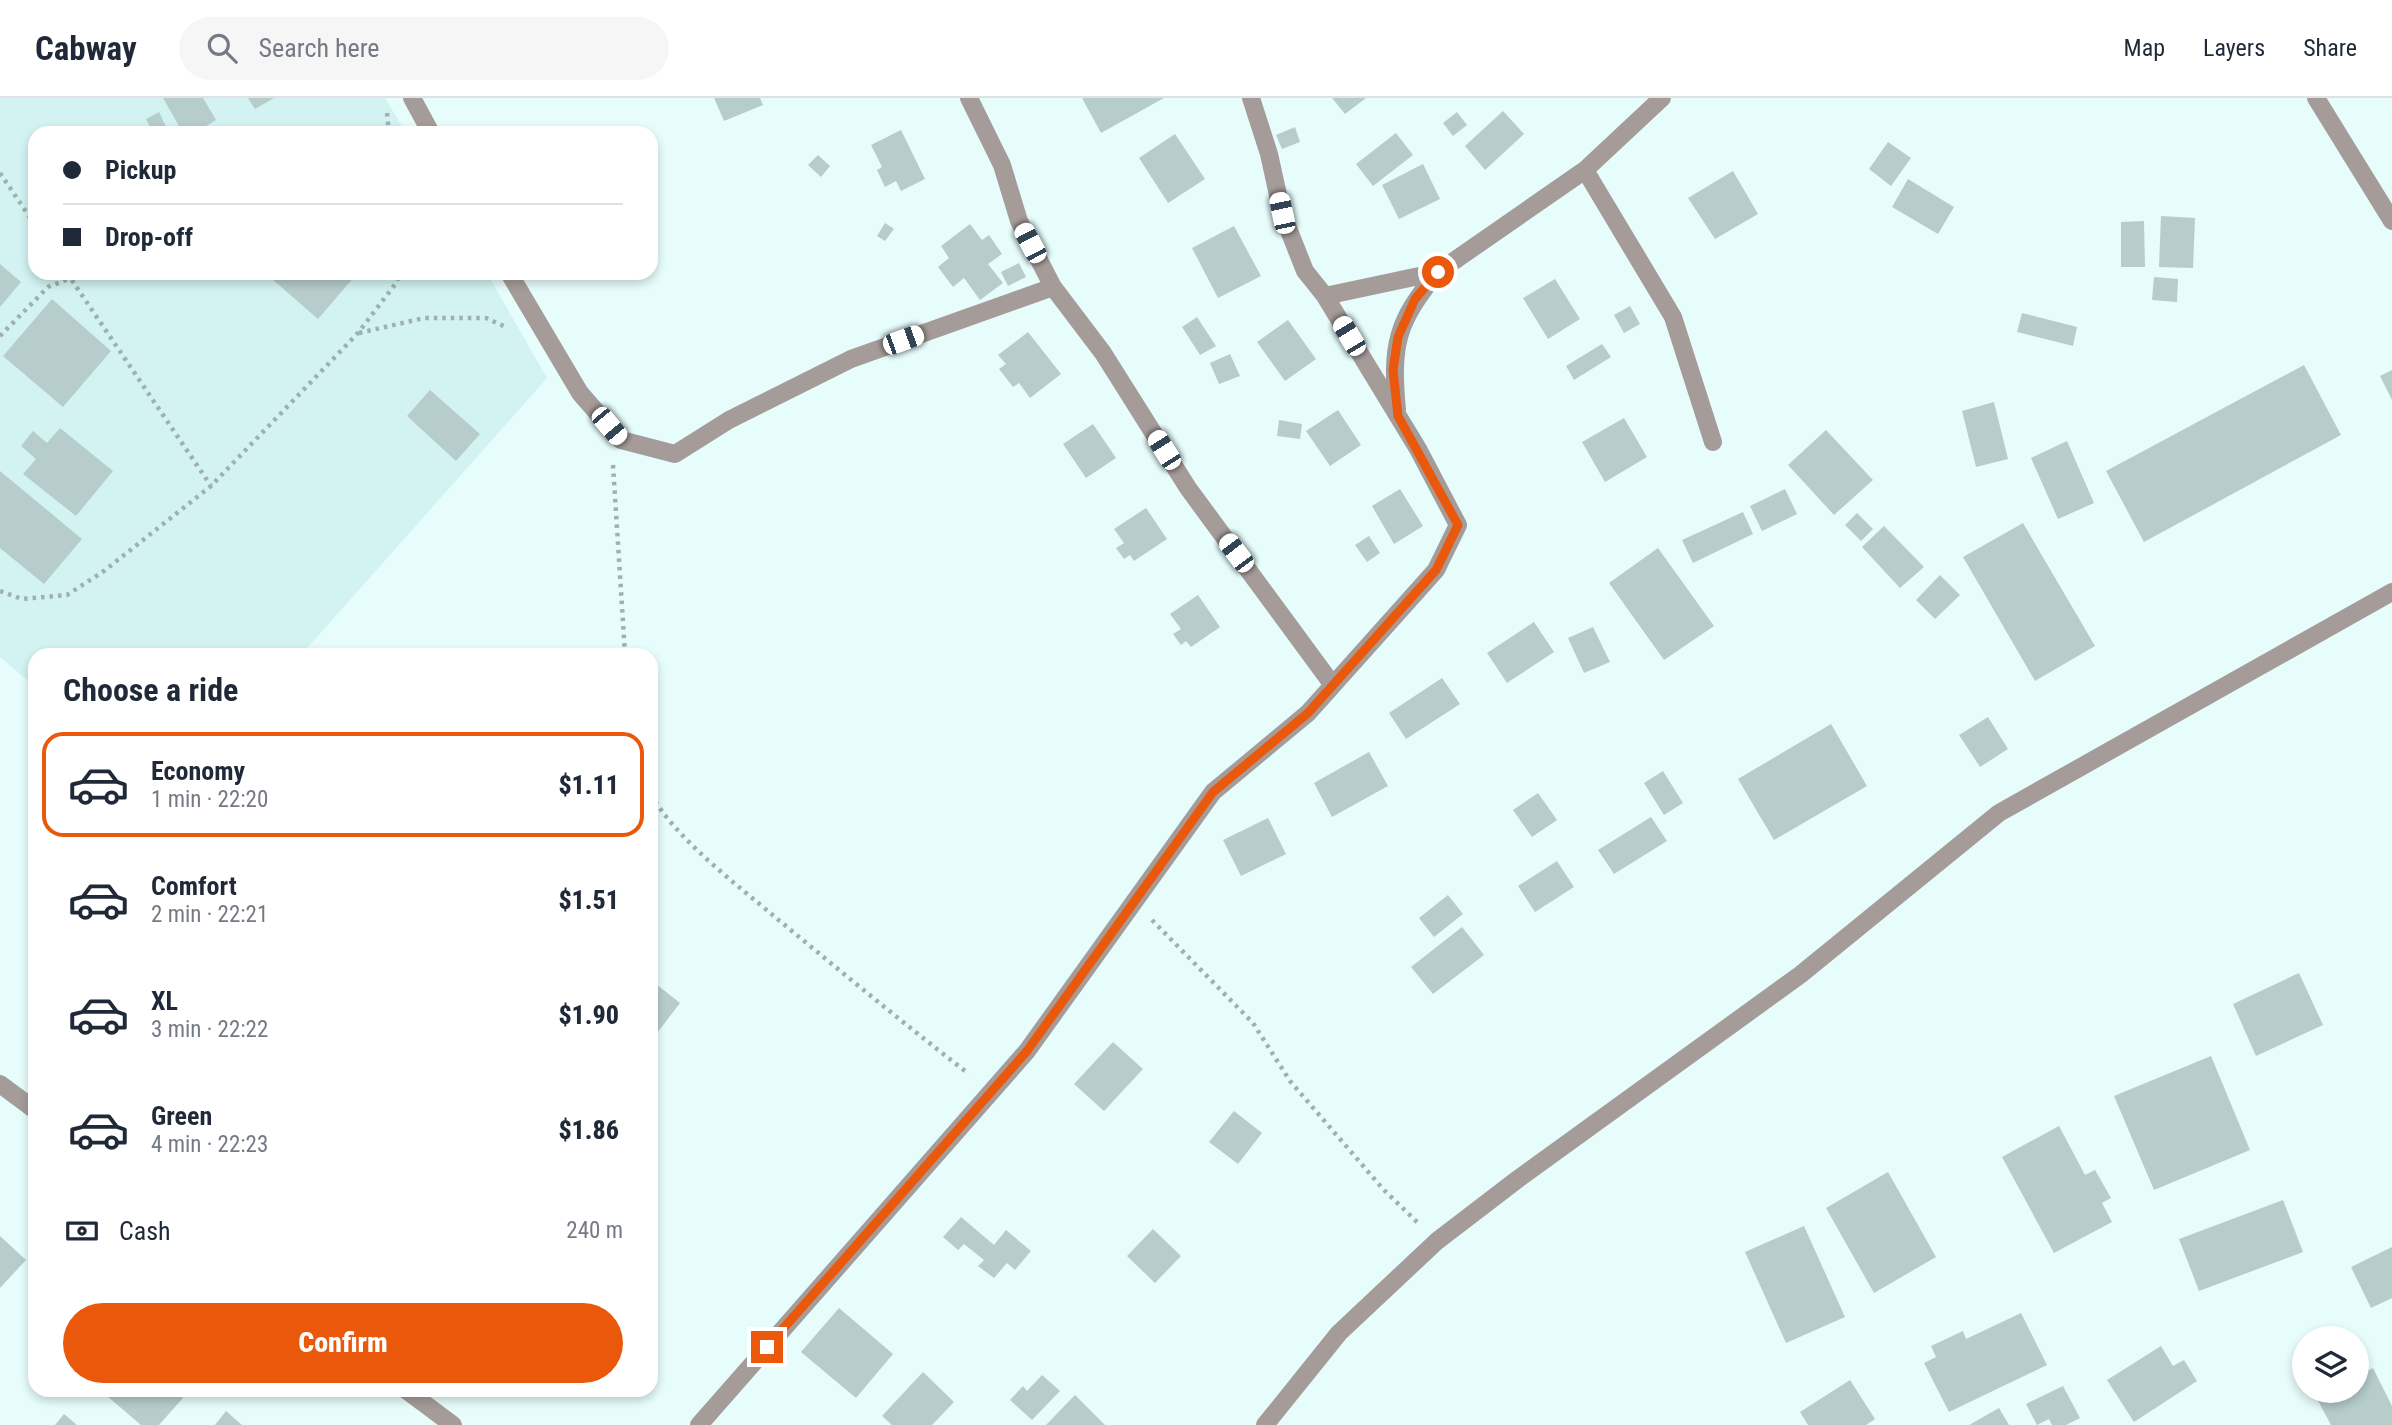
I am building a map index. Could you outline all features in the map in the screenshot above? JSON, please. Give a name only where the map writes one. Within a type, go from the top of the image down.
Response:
[{"type":"street","points":[[412,98],[427,126]]},
{"type":"street","points":[[969,98],[1002,165],[1019,221],[1054,287],[1103,353],[1188,488],[1332,684]]},
{"type":"street","points":[[699,1425],[1027,1051],[1213,792],[1308,713],[1436,570],[1458,525],[1398,416],[1325,296],[1305,271],[1282,213],[1269,154],[1251,98]]},
{"type":"street","points":[[1398,416],[1393,370],[1398,337],[1415,299],[1438,272],[1585,170],[1662,98]]},
{"type":"street","points":[[2316,98],[2392,221]]},
{"type":"street","points":[[1585,170],[1673,317],[1713,442]]},
{"type":"street","points":[[1325,296],[1438,272]]},
{"type":"street","points":[[513,280],[579,393],[621,440],[675,454],[729,420],[851,359],[1054,287]]},
{"type":"street","points":[[1265,1425],[1339,1333],[1437,1241],[1518,1179],[1800,975],[1999,813],[2392,592]]},
{"type":"street","points":[[0,1084],[28,1105]]},
{"type":"street","points":[[415,1397],[453,1425]]},
{"type":"path","points":[[0,173],[28,215]]},
{"type":"path","points":[[0,336],[48,287],[61,280]]},
{"type":"path","points":[[76,280],[211,486]]},
{"type":"path","points":[[0,591],[22,599],[67,595],[104,571],[211,486],[358,333],[397,280]]},
{"type":"path","points":[[358,333],[424,318],[485,318],[551,346]]},
{"type":"path","points":[[609,426],[625,648]]},
{"type":"path","points":[[658,807],[715,867],[893,1016],[991,1091]]},
{"type":"path","points":[[1134,902],[1253,1023],[1298,1091],[1383,1189],[1437,1241]]},
{"type":"shaded area","points":[[0,98],[385,98],[402,126],[28,126],[28,280],[491,280],[547,378],[307,648],[28,648],[28,681],[0,657]]},
{"type":"building","points":[[163,98],[203,98],[216,120],[206,126],[179,126]]},
{"type":"building","points":[[248,98],[274,98],[255,109]]},
{"type":"building","points":[[714,98],[760,98],[763,105],[724,121]]},
{"type":"building","points":[[1082,98],[1164,98],[1101,133]]},
{"type":"building","points":[[1332,98],[1366,98],[1345,114]]},
{"type":"building","points":[[1503,111],[1524,134],[1485,170],[1465,146]]},
{"type":"building","points":[[159,112],[166,126],[150,126],[146,119]]},
{"type":"building","points":[[1457,112],[1467,125],[1453,136],[1443,123]]},
{"type":"building","points":[[1295,127],[1300,142],[1282,149],[1276,135]]},
{"type":"building","points":[[901,130],[925,179],[901,191],[896,181],[885,187],[877,170],[882,167],[871,145]]},
{"type":"building","points":[[1396,133],[1413,155],[1373,186],[1356,164]]},
{"type":"building","points":[[1175,134],[1205,179],[1168,203],[1139,158]]},
{"type":"building","points":[[1888,142],[1911,158],[1891,186],[1869,169]]},
{"type":"building","points":[[818,155],[830,166],[821,177],[808,165]]},
{"type":"building","points":[[1423,164],[1440,199],[1399,219],[1382,185]]},
{"type":"building","points":[[1733,171],[1758,214],[1715,239],[1688,198]]},
{"type":"building","points":[[1908,179],[1954,207],[1938,234],[1892,207]]},
{"type":"building","points":[[2161,216],[2195,218],[2193,268],[2159,267]]},
{"type":"building","points":[[2144,221],[2145,267],[2121,267],[2121,222]]},
{"type":"building","points":[[885,223],[894,229],[885,241],[877,236]]},
{"type":"building","points":[[970,224],[982,240],[989,235],[1002,254],[988,264],[1003,283],[980,300],[964,278],[953,287],[938,267],[949,258],[941,246]]},
{"type":"building","points":[[1234,226],[1261,276],[1218,298],[1192,248]]},
{"type":"building","points":[[1019,263],[1026,277],[1008,286],[1001,272]]},
{"type":"building","points":[[0,264],[21,282],[0,307]]},
{"type":"building","points":[[2154,277],[2178,279],[2177,302],[2152,300]]},
{"type":"building","points":[[1555,279],[1580,319],[1548,339],[1523,298]]},
{"type":"building","points":[[273,280],[352,280],[318,319]]},
{"type":"building","points":[[52,299],[111,351],[63,407],[3,356]]},
{"type":"building","points":[[1630,306],[1640,324],[1624,333],[1614,315]]},
{"type":"building","points":[[2022,313],[2077,327],[2073,346],[2017,332]]},
{"type":"building","points":[[1197,317],[1216,346],[1200,355],[1182,327]]},
{"type":"building","points":[[1288,320],[1316,359],[1285,381],[1257,342]]},
{"type":"building","points":[[1028,332],[1061,374],[1030,398],[1019,383],[1013,387],[999,369],[1006,364],[998,355]]},
{"type":"building","points":[[1602,344],[1611,357],[1574,380],[1566,366]]},
{"type":"building","points":[[1230,354],[1240,376],[1219,384],[1210,363]]},
{"type":"building","points":[[2304,365],[2341,435],[2144,542],[2106,471]]},
{"type":"building","points":[[2392,370],[2392,400],[2380,376]]},
{"type":"building","points":[[430,390],[480,434],[456,461],[407,416]]},
{"type":"building","points":[[1994,402],[2008,459],[1976,467],[1962,411]]},
{"type":"building","points":[[1338,410],[1361,445],[1330,466],[1306,431]]},
{"type":"building","points":[[1624,418],[1647,457],[1605,482],[1582,442]]},
{"type":"building","points":[[1279,420],[1302,424],[1300,439],[1277,436]]},
{"type":"building","points":[[1093,424],[1116,458],[1086,478],[1063,444]]},
{"type":"building","points":[[60,428],[113,471],[76,516],[23,474],[36,459],[21,446],[33,431],[47,443]]},
{"type":"building","points":[[1826,430],[1873,480],[1834,515],[1788,465]]},
{"type":"building","points":[[2067,441],[2094,503],[2058,519],[2031,458]]},
{"type":"building","points":[[0,471],[82,539],[44,584],[0,548]]},
{"type":"building","points":[[1400,489],[1423,526],[1394,544],[1372,506]]},
{"type":"building","points":[[1785,489],[1797,514],[1762,531],[1750,506]]},
{"type":"building","points":[[1146,508],[1167,539],[1134,561],[1130,555],[1124,559],[1116,548],[1124,543],[1114,529]]},
{"type":"building","points":[[1743,512],[1753,534],[1693,563],[1682,540]]},
{"type":"building","points":[[1857,513],[1873,529],[1861,541],[1845,525]]},
{"type":"building","points":[[2023,523],[2095,646],[2035,681],[1963,557]]},
{"type":"building","points":[[1884,526],[1924,567],[1900,588],[1862,547]]},
{"type":"building","points":[[1369,536],[1380,553],[1367,562],[1355,545]]},
{"type":"building","points":[[1658,548],[1714,626],[1664,660],[1609,583]]},
{"type":"building","points":[[1940,575],[1960,595],[1935,619],[1916,600]]},
{"type":"building","points":[[1198,595],[1220,627],[1191,647],[1186,641],[1181,645],[1173,634],[1181,629],[1170,614]]},
{"type":"building","points":[[1534,622],[1554,652],[1507,683],[1487,653]]},
{"type":"building","points":[[1593,627],[1610,662],[1584,673],[1568,638]]},
{"type":"building","points":[[1442,678],[1460,704],[1406,739],[1389,713]]},
{"type":"building","points":[[1988,717],[2008,749],[1980,767],[1959,735]]},
{"type":"building","points":[[1831,724],[1867,786],[1774,840],[1738,779]]},
{"type":"building","points":[[1369,752],[1388,786],[1332,817],[1314,783]]},
{"type":"building","points":[[1663,771],[1683,803],[1664,815],[1644,783]]},
{"type":"building","points":[[1538,793],[1557,820],[1532,837],[1513,810]]},
{"type":"building","points":[[1651,817],[1667,841],[1614,874],[1598,850]]},
{"type":"building","points":[[1268,818],[1286,854],[1241,876],[1223,840]]},
{"type":"building","points":[[1557,861],[1574,887],[1535,912],[1518,886]]},
{"type":"building","points":[[1448,895],[1463,914],[1434,937],[1419,918]]},
{"type":"building","points":[[1462,927],[1484,955],[1433,994],[1411,967]]},
{"type":"building","points":[[2299,973],[2323,1025],[2256,1056],[2233,1004]]},
{"type":"building","points":[[658,986],[680,1003],[658,1032]]},
{"type":"building","points":[[1113,1042],[1143,1069],[1104,1111],[1074,1084]]},
{"type":"building","points":[[2211,1056],[2250,1150],[2154,1190],[2114,1096]]},
{"type":"building","points":[[1234,1111],[1262,1133],[1238,1164],[1209,1142]]},
{"type":"building","points":[[2059,1126],[2085,1175],[2095,1170],[2111,1198],[2102,1203],[2112,1222],[2054,1253],[2002,1157]]},
{"type":"building","points":[[1888,1172],[1936,1257],[1874,1293],[1826,1208]]},
{"type":"building","points":[[2283,1200],[2303,1252],[2199,1291],[2179,1239]]},
{"type":"building","points":[[961,1217],[994,1245],[1006,1230],[1031,1251],[1015,1270],[1007,1263],[994,1278],[978,1266],[984,1260],[964,1244],[958,1250],[943,1237]]},
{"type":"building","points":[[1804,1226],[1845,1317],[1786,1343],[1745,1252]]},
{"type":"building","points":[[1153,1229],[1181,1256],[1155,1283],[1127,1256]]},
{"type":"building","points":[[0,1236],[26,1260],[0,1288]]},
{"type":"building","points":[[2392,1247],[2392,1298],[2371,1308],[2351,1267]]},
{"type":"building","points":[[839,1308],[893,1354],[856,1398],[801,1352]]},
{"type":"building","points":[[2021,1313],[2047,1365],[1949,1412],[1924,1363],[1936,1357],[1931,1346],[1963,1331],[1966,1339]]},
{"type":"building","points":[[2161,1346],[2173,1366],[2184,1360],[2197,1381],[2134,1422],[2107,1380]]},
{"type":"building","points":[[2373,1368],[2392,1406],[2392,1425],[2331,1425],[2319,1403],[2369,1403],[2369,1370]]},
{"type":"building","points":[[923,1372],[954,1402],[932,1425],[892,1425],[882,1416]]},
{"type":"building","points":[[1042,1375],[1060,1391],[1032,1420],[1010,1400],[1023,1386],[1027,1391]]},
{"type":"building","points":[[1850,1380],[1875,1419],[1866,1425],[1808,1425],[1800,1412]]},
{"type":"building","points":[[2063,1386],[2080,1418],[2066,1425],[2052,1425],[2049,1419],[2037,1425],[2026,1404]]},
{"type":"building","points":[[1075,1395],[1105,1425],[1046,1425]]},
{"type":"building","points":[[108,1397],[183,1398],[159,1425],[141,1425]]},
{"type":"building","points":[[1999,1408],[2009,1425],[1969,1425]]},
{"type":"building","points":[[226,1411],[242,1425],[215,1425]]},
{"type":"building","points":[[64,1414],[77,1425],[55,1425]]},
{"type":"route","points":[[767,1347],[1027,1051],[1213,792],[1308,713],[1436,570],[1458,525],[1398,416],[1393,370],[1398,337],[1415,299],[1438,272]]}]
